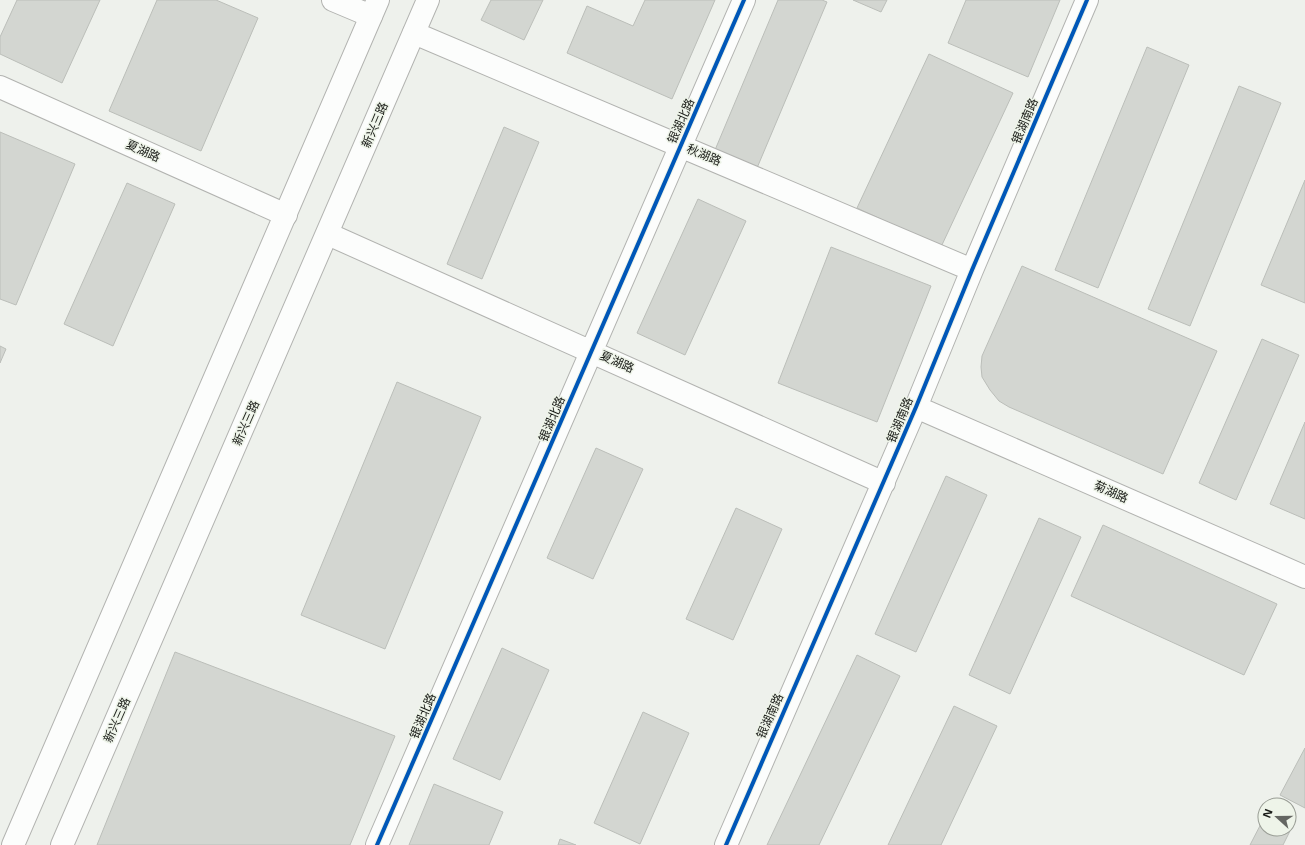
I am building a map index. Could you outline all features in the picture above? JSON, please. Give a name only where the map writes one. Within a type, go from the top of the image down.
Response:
[{"type":"street","points":[[13,845],[375,8],[332,0]]},
{"type":"street","name":"新兴三路","points":[[62,845],[328,234],[428,0]]},
{"type":"street","name":"银湖北路","points":[[377,845],[744,0]]},
{"type":"street","name":"银湖南路","points":[[726,845],[884,483],[972,270],[1088,0]]},
{"type":"street","name":"秋湖路","points":[[414,33],[681,145],[972,270]]},
{"type":"street","name":"夏湖路","points":[[0,88],[286,215]]},
{"type":"street","name":"夏湖路","points":[[328,234],[884,483]]},
{"type":"street","name":"菊湖路","points":[[916,406],[1305,577]]},
{"type":"building","points":[[17,0],[100,0],[62,83],[0,54],[0,37]]},
{"type":"building","points":[[157,0],[216,0],[258,18],[201,151],[109,111]]},
{"type":"building","points":[[491,0],[543,0],[524,40],[481,20]]},
{"type":"building","points":[[645,0],[715,0],[672,99],[567,53],[587,6],[633,26]]},
{"type":"building","points":[[778,0],[822,0],[827,2],[757,168],[715,150]]},
{"type":"building","points":[[853,0],[887,0],[881,12]]},
{"type":"building","points":[[966,0],[1060,0],[1028,77],[948,43]]},
{"type":"building","points":[[1147,47],[1189,65],[1098,288],[1055,270]]},
{"type":"building","points":[[929,54],[1013,93],[941,247],[857,208]]},
{"type":"building","points":[[1239,86],[1281,103],[1190,326],[1148,309]]},
{"type":"building","points":[[504,127],[539,142],[482,279],[447,264]]},
{"type":"building","points":[[0,132],[75,164],[16,305],[0,299]]},
{"type":"building","points":[[1305,180],[1305,303],[1261,285]]},
{"type":"building","points":[[127,183],[175,204],[113,346],[64,324]]},
{"type":"building","points":[[698,199],[746,221],[685,355],[637,333]]},
{"type":"building","points":[[831,247],[931,286],[877,422],[778,383]]},
{"type":"building","points":[[1022,266],[1217,351],[1163,474],[1009,407],[999,401],[990,390],[982,377],[982,356]]},
{"type":"building","points":[[1262,339],[1299,355],[1236,500],[1199,483]]},
{"type":"building","points":[[0,346],[6,349],[0,363]]},
{"type":"building","points":[[397,382],[481,417],[385,649],[301,615]]},
{"type":"building","points":[[1305,422],[1305,519],[1270,504]]},
{"type":"building","points":[[596,448],[643,469],[593,579],[547,558]]},
{"type":"building","points":[[946,476],[987,495],[916,652],[875,634]]},
{"type":"building","points":[[736,508],[782,529],[733,640],[686,619]]},
{"type":"building","points":[[1039,518],[1081,537],[1010,694],[969,675]]},
{"type":"building","points":[[1103,525],[1277,604],[1244,675],[1071,596]]},
{"type":"building","points":[[502,648],[549,670],[500,780],[453,759]]},
{"type":"building","points":[[175,652],[395,736],[350,845],[97,845]]},
{"type":"building","points":[[857,655],[900,676],[819,845],[767,845]]},
{"type":"building","points":[[954,706],[997,726],[941,845],[888,845]]},
{"type":"building","points":[[643,712],[689,733],[640,844],[594,823]]},
{"type":"building","points":[[1305,748],[1305,808],[1297,804],[1297,797],[1284,797],[1280,795]]},
{"type":"building","points":[[434,784],[503,812],[489,845],[409,845]]},
{"type":"building","points":[[1257,832],[1257,837],[1287,837],[1283,845],[1250,845]]},
{"type":"building","points":[[560,839],[576,845],[558,845]]},
{"type":"cycle path","points":[[377,845],[744,0]]},
{"type":"cycle path","points":[[726,845],[916,407],[972,270],[1087,0]]}]
